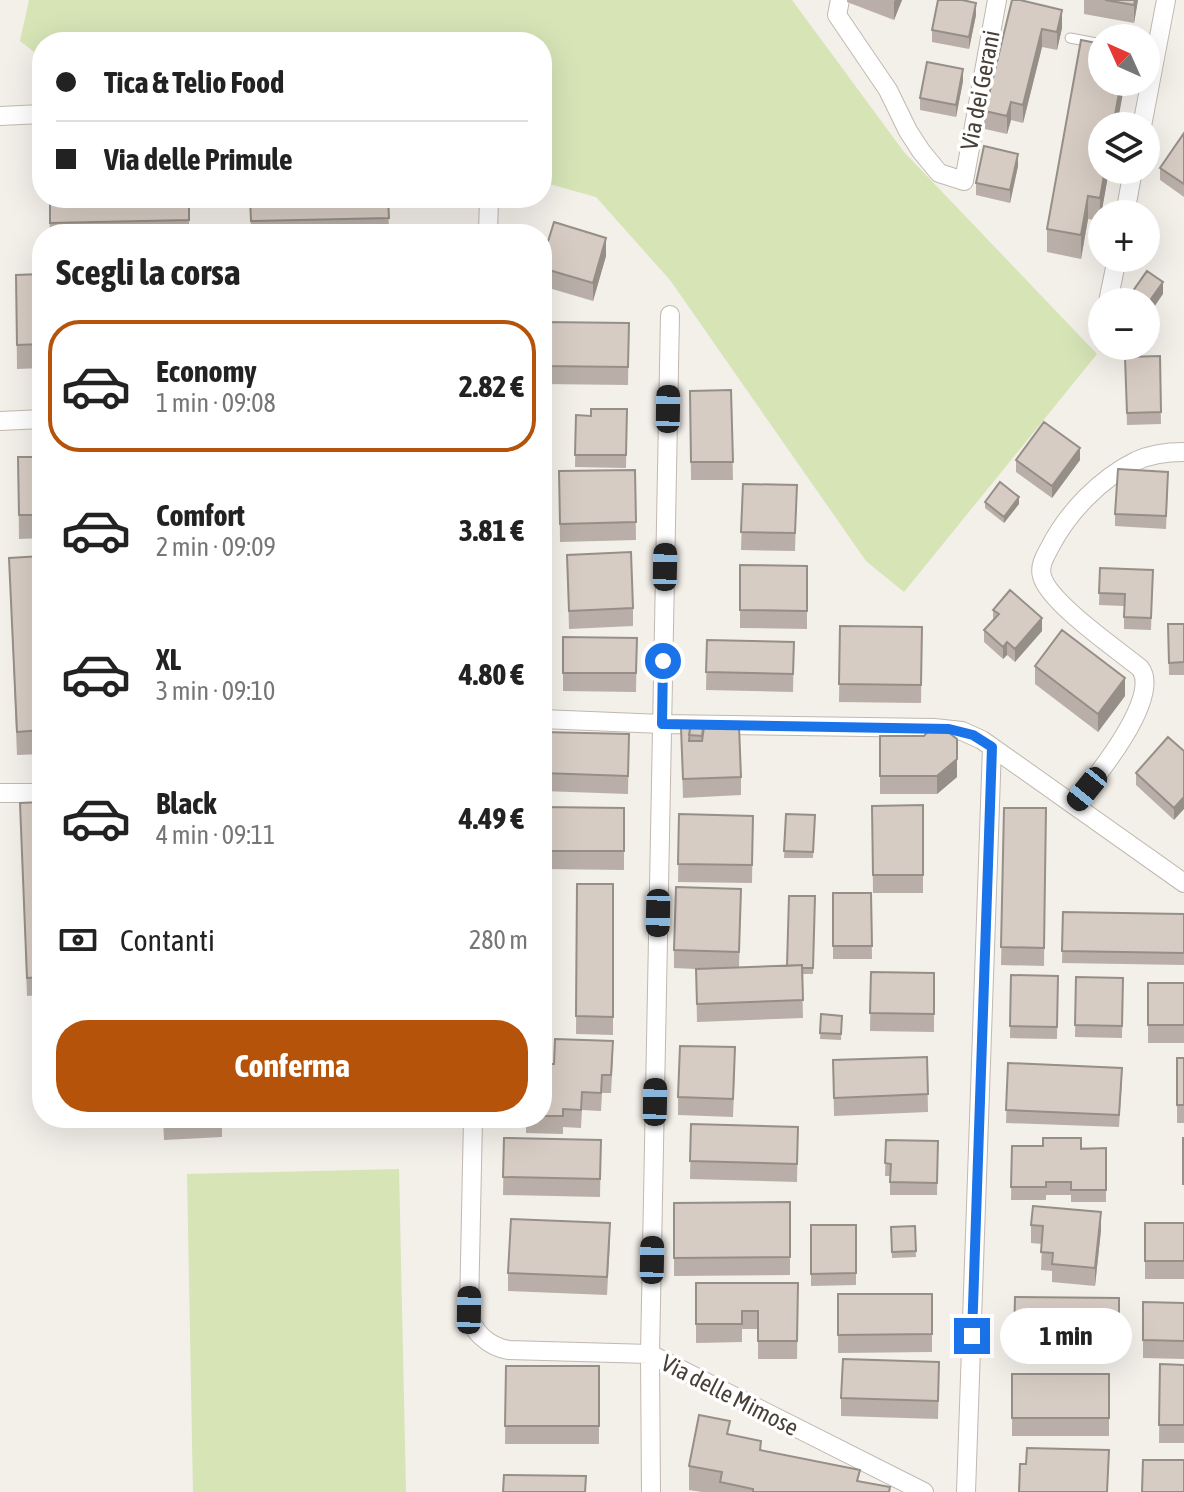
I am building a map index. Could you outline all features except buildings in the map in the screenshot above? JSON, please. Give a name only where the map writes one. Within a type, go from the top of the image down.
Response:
[{"type":"street","name":"Via dei Gerani","points":[[840,0],[837,15],[888,90],[921,151],[939,173],[964,181],[997,0]]},
{"type":"street","points":[[1159,24],[1166,0]]},
{"type":"street","points":[[0,116],[32,114]]},
{"type":"street","name":"Via delle Mimose","points":[[670,315],[650,1354],[924,1492]]},
{"type":"street","points":[[0,421],[32,419]]},
{"type":"street","points":[[1074,804],[1119,746],[1135,714],[1145,681],[1140,668],[1081,621],[1049,590],[1041,574],[1044,559],[1068,518],[1086,497],[1110,477],[1151,455],[1184,452]]},
{"type":"street","points":[[552,719],[949,729],[973,735],[1184,883]]},
{"type":"street","points":[[966,1492],[992,747]]},
{"type":"street","points":[[0,793],[32,793]]},
{"type":"street","points":[[473,1128],[469,1310],[472,1324],[481,1337],[509,1350],[650,1354],[651,1492]]},
{"type":"lane","points":[[1070,38],[1088,41]]},
{"type":"green space","points":[[29,0],[792,0],[904,152],[1088,345],[1088,360],[1092,360],[904,592],[866,561],[670,280],[596,197],[552,185],[552,32],[32,32],[32,50],[20,41]]},
{"type":"green space","points":[[399,1169],[406,1492],[193,1492],[187,1174]]},
{"type":"route","points":[[663,661],[662,724],[949,729],[973,735],[992,747],[972,1336]]}]
